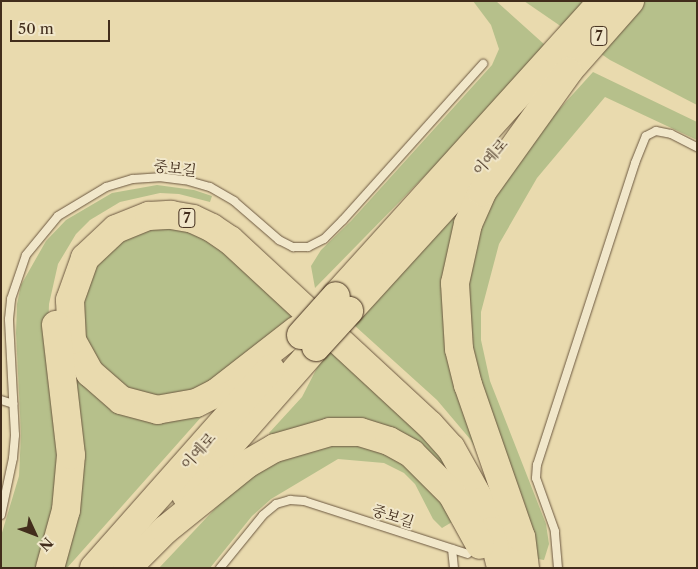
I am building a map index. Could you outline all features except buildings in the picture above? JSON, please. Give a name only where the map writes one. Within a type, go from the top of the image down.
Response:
[{"type":"highway","name":"이예로","points":[[559,65],[602,1]]},
{"type":"highway","name":"이예로","points":[[94,568],[305,337],[343,304],[559,65],[630,1]]},
{"type":"highway","name":"7","points":[[525,568],[515,519],[468,385],[459,349],[455,283],[463,242],[482,192],[559,65]]},
{"type":"highway","points":[[50,568],[70,484],[70,425],[56,322],[64,273],[74,253],[105,222],[129,210],[151,204],[175,204],[199,208],[236,231],[440,418],[461,442],[492,496],[504,528],[513,568]]},
{"type":"highway","name":"7","points":[[305,337],[216,393],[190,405],[158,410],[122,400],[90,373],[72,340],[70,300],[85,258],[116,229],[149,216],[171,215],[193,219],[212,228],[230,240],[416,411],[451,448],[481,502],[492,531],[501,568]]},
{"type":"highway","name":"이예로","points":[[122,568],[305,337]]},
{"type":"highway","points":[[127,568],[180,518],[247,464],[282,446],[330,432],[360,432],[389,441],[412,454],[432,471],[467,517],[477,561]]},
{"type":"lane","name":"중보길","points":[[1,515],[13,458],[13,404],[9,319],[11,299],[26,255],[58,216],[106,187],[133,179],[159,177],[185,180],[210,187],[234,201],[279,240],[293,247],[308,247],[324,239],[343,220],[483,64]]},
{"type":"lane","points":[[558,568],[555,531],[536,478],[537,465],[635,163],[646,136],[656,130],[671,134],[697,147]]},
{"type":"lane","points":[[1,400],[13,404]]},
{"type":"lane","name":"중보길","points":[[220,568],[263,515],[276,504],[290,500],[304,501],[452,549],[477,561]]},
{"type":"lane","points":[[452,549],[454,568]]},
{"type":"green space","points":[[473,1],[496,1],[545,45],[461,139],[315,288],[311,266],[321,250],[351,221],[492,65],[499,49],[491,25]]},
{"type":"green space","points":[[524,1],[697,1],[697,105],[610,60]]},
{"type":"green space","points":[[593,72],[697,122],[697,140],[605,97],[537,178],[499,244],[481,312],[481,340],[490,381],[546,524],[549,544],[544,560],[538,559],[525,505],[477,374],[464,288],[483,213],[534,137]]},
{"type":"green space","points":[[157,185],[194,190],[212,196],[210,202],[179,194],[160,193],[120,202],[90,220],[76,234],[58,264],[49,304],[48,334],[56,398],[60,493],[41,568],[1,568],[1,536],[19,476],[21,434],[16,333],[17,304],[21,285],[46,241],[66,220],[112,193]]},
{"type":"green space","points":[[460,206],[453,241],[485,464],[470,439],[437,400],[354,325]]},
{"type":"green space","points":[[147,223],[208,233],[296,311],[266,344],[207,390],[144,399],[105,377],[78,327],[91,259]]},
{"type":"green space","points":[[333,348],[414,419],[465,486],[411,446],[277,440],[269,433],[302,397],[319,364]]},
{"type":"green space","points":[[71,367],[83,378],[203,415],[67,568],[58,568]]},
{"type":"green space","points":[[330,442],[380,448],[432,484],[452,522],[442,528],[433,519],[415,484],[404,473],[384,463],[338,459],[271,499],[252,516],[210,568],[159,568],[227,496],[268,465]]}]
